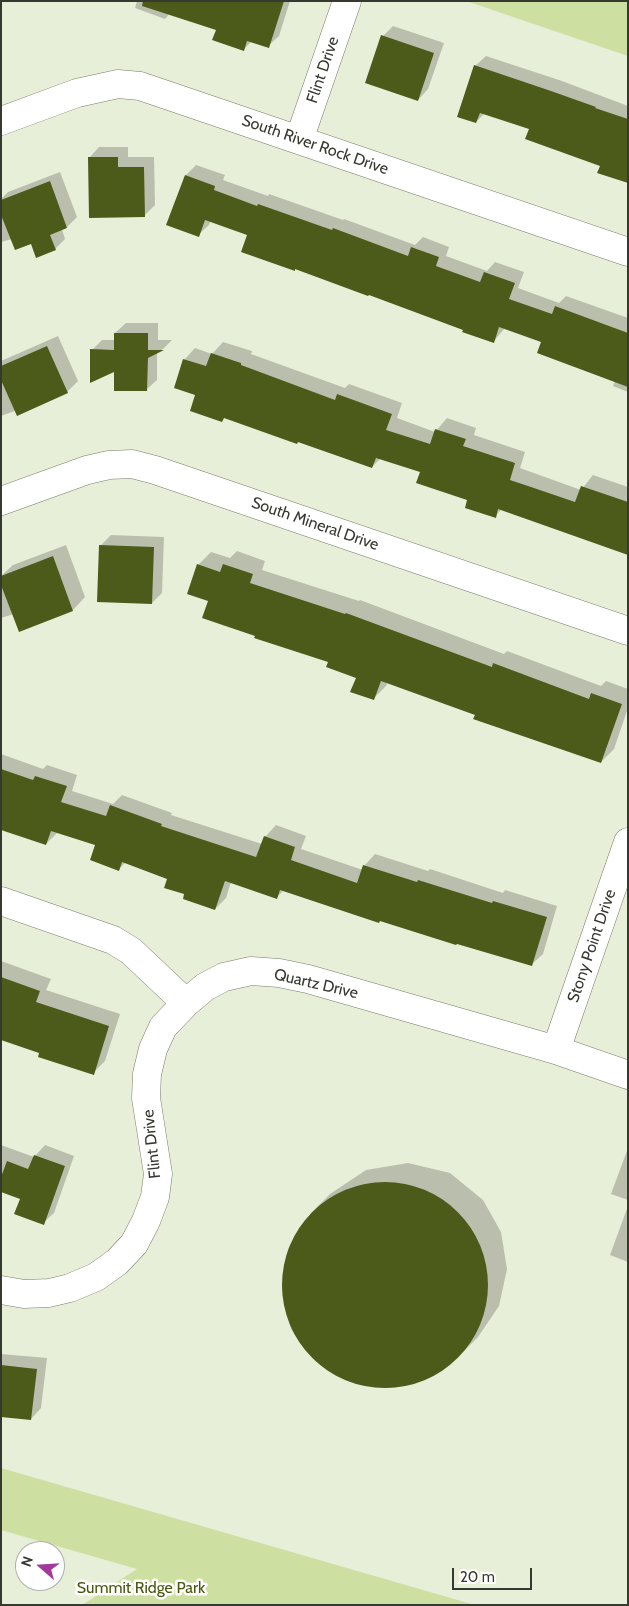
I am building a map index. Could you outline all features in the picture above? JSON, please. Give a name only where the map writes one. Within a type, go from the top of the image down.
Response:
[{"type":"street","name":"Flint Drive","points":[[299,140],[347,1]]},
{"type":"street","name":"South River Rock Drive","points":[[1,121],[77,93],[118,84],[140,86],[628,252]]},
{"type":"street","name":"South Mineral Drive","points":[[1,501],[87,470],[109,465],[132,464],[155,470],[628,631]]},
{"type":"street","name":"Stony Point Drive","points":[[556,1050],[628,842]]},
{"type":"street","points":[[1,901],[113,940],[131,951],[186,1003]]},
{"type":"street","name":"Quartz Drive","points":[[186,1003],[205,987],[224,977],[251,971],[279,973],[308,978],[556,1050],[628,1075]]},
{"type":"street","name":"Flint Drive","points":[[1,1290],[24,1294],[49,1293],[70,1288],[96,1278],[117,1262],[134,1244],[146,1221],[155,1197],[158,1174],[146,1098],[147,1074],[153,1049],[163,1027],[186,1003]]},
{"type":"green space","points":[[466,1],[628,1],[628,56]]},
{"type":"green space","name":"Summit Ridge Park","points":[[1,1468],[475,1605],[82,1605],[137,1569],[65,1548],[65,1541],[39,1541],[1,1530]]},
{"type":"building","points":[[143,1],[284,1],[269,48],[247,41],[244,51],[212,40],[216,30],[142,6]]},
{"type":"building","points":[[381,35],[434,53],[418,101],[365,83]]},
{"type":"building","points":[[474,65],[628,119],[628,183],[597,173],[600,166],[525,139],[529,129],[480,113],[476,123],[457,117]]},
{"type":"building","points":[[88,157],[118,157],[118,167],[144,167],[145,217],[89,218]]},
{"type":"building","points":[[185,175],[215,186],[214,190],[257,206],[258,204],[332,230],[333,228],[408,256],[411,247],[439,257],[436,266],[480,282],[484,272],[515,283],[509,299],[552,314],[555,306],[628,333],[628,387],[537,353],[541,342],[499,327],[494,343],[369,295],[241,252],[247,235],[205,220],[199,237],[166,225]]},
{"type":"building","points":[[50,181],[67,228],[50,235],[56,250],[36,258],[31,244],[15,250],[1,215],[1,200]]},
{"type":"building","points":[[114,333],[148,333],[148,350],[164,350],[148,358],[147,391],[114,391],[114,372],[90,383],[90,349],[114,350]]},
{"type":"building","points":[[47,346],[68,393],[17,416],[1,380],[1,366]]},
{"type":"building","points":[[211,353],[335,400],[337,394],[392,414],[386,430],[430,444],[435,429],[466,439],[463,446],[515,463],[510,480],[575,502],[581,486],[628,502],[628,555],[498,509],[496,518],[465,508],[467,500],[416,483],[420,472],[376,458],[372,468],[224,418],[222,422],[190,411],[195,395],[174,388],[183,359],[206,366]]},
{"type":"building","points":[[99,545],[154,547],[152,604],[97,602]]},
{"type":"building","points":[[53,556],[73,611],[19,632],[1,585],[1,576]]},
{"type":"building","points":[[197,564],[220,572],[223,564],[253,574],[250,583],[346,613],[492,667],[493,663],[589,699],[591,693],[622,704],[601,763],[473,719],[475,715],[381,681],[374,700],[350,692],[356,678],[326,667],[328,662],[254,638],[255,636],[202,618],[208,601],[187,594]]},
{"type":"building","points":[[1,769],[33,780],[35,776],[67,786],[61,802],[106,816],[110,805],[162,824],[161,826],[256,857],[264,836],[295,847],[291,860],[357,883],[363,865],[417,882],[418,880],[492,903],[493,901],[547,917],[532,966],[380,921],[379,923],[280,890],[277,899],[225,881],[215,910],[183,899],[184,894],[164,888],[167,879],[122,862],[119,871],[90,860],[95,845],[51,831],[46,845],[1,830]]},
{"type":"building","points":[[1,977],[40,991],[36,1002],[109,1026],[94,1075],[38,1057],[39,1053],[1,1040]]},
{"type":"building","points":[[34,1155],[65,1166],[44,1225],[14,1214],[20,1199],[1,1192],[1,1177],[7,1161],[28,1169]]},
{"type":"building","points":[[385,1182],[405,1184],[424,1190],[442,1199],[458,1212],[471,1228],[480,1246],[486,1265],[488,1285],[486,1305],[480,1324],[471,1342],[458,1358],[442,1371],[424,1380],[405,1386],[385,1388],[365,1386],[346,1380],[328,1371],[312,1358],[299,1342],[290,1324],[284,1305],[282,1285],[284,1265],[290,1246],[299,1228],[312,1212],[328,1199],[346,1190],[365,1184]]},
{"type":"building","points":[[1,1365],[37,1369],[31,1420],[1,1417]]}]
